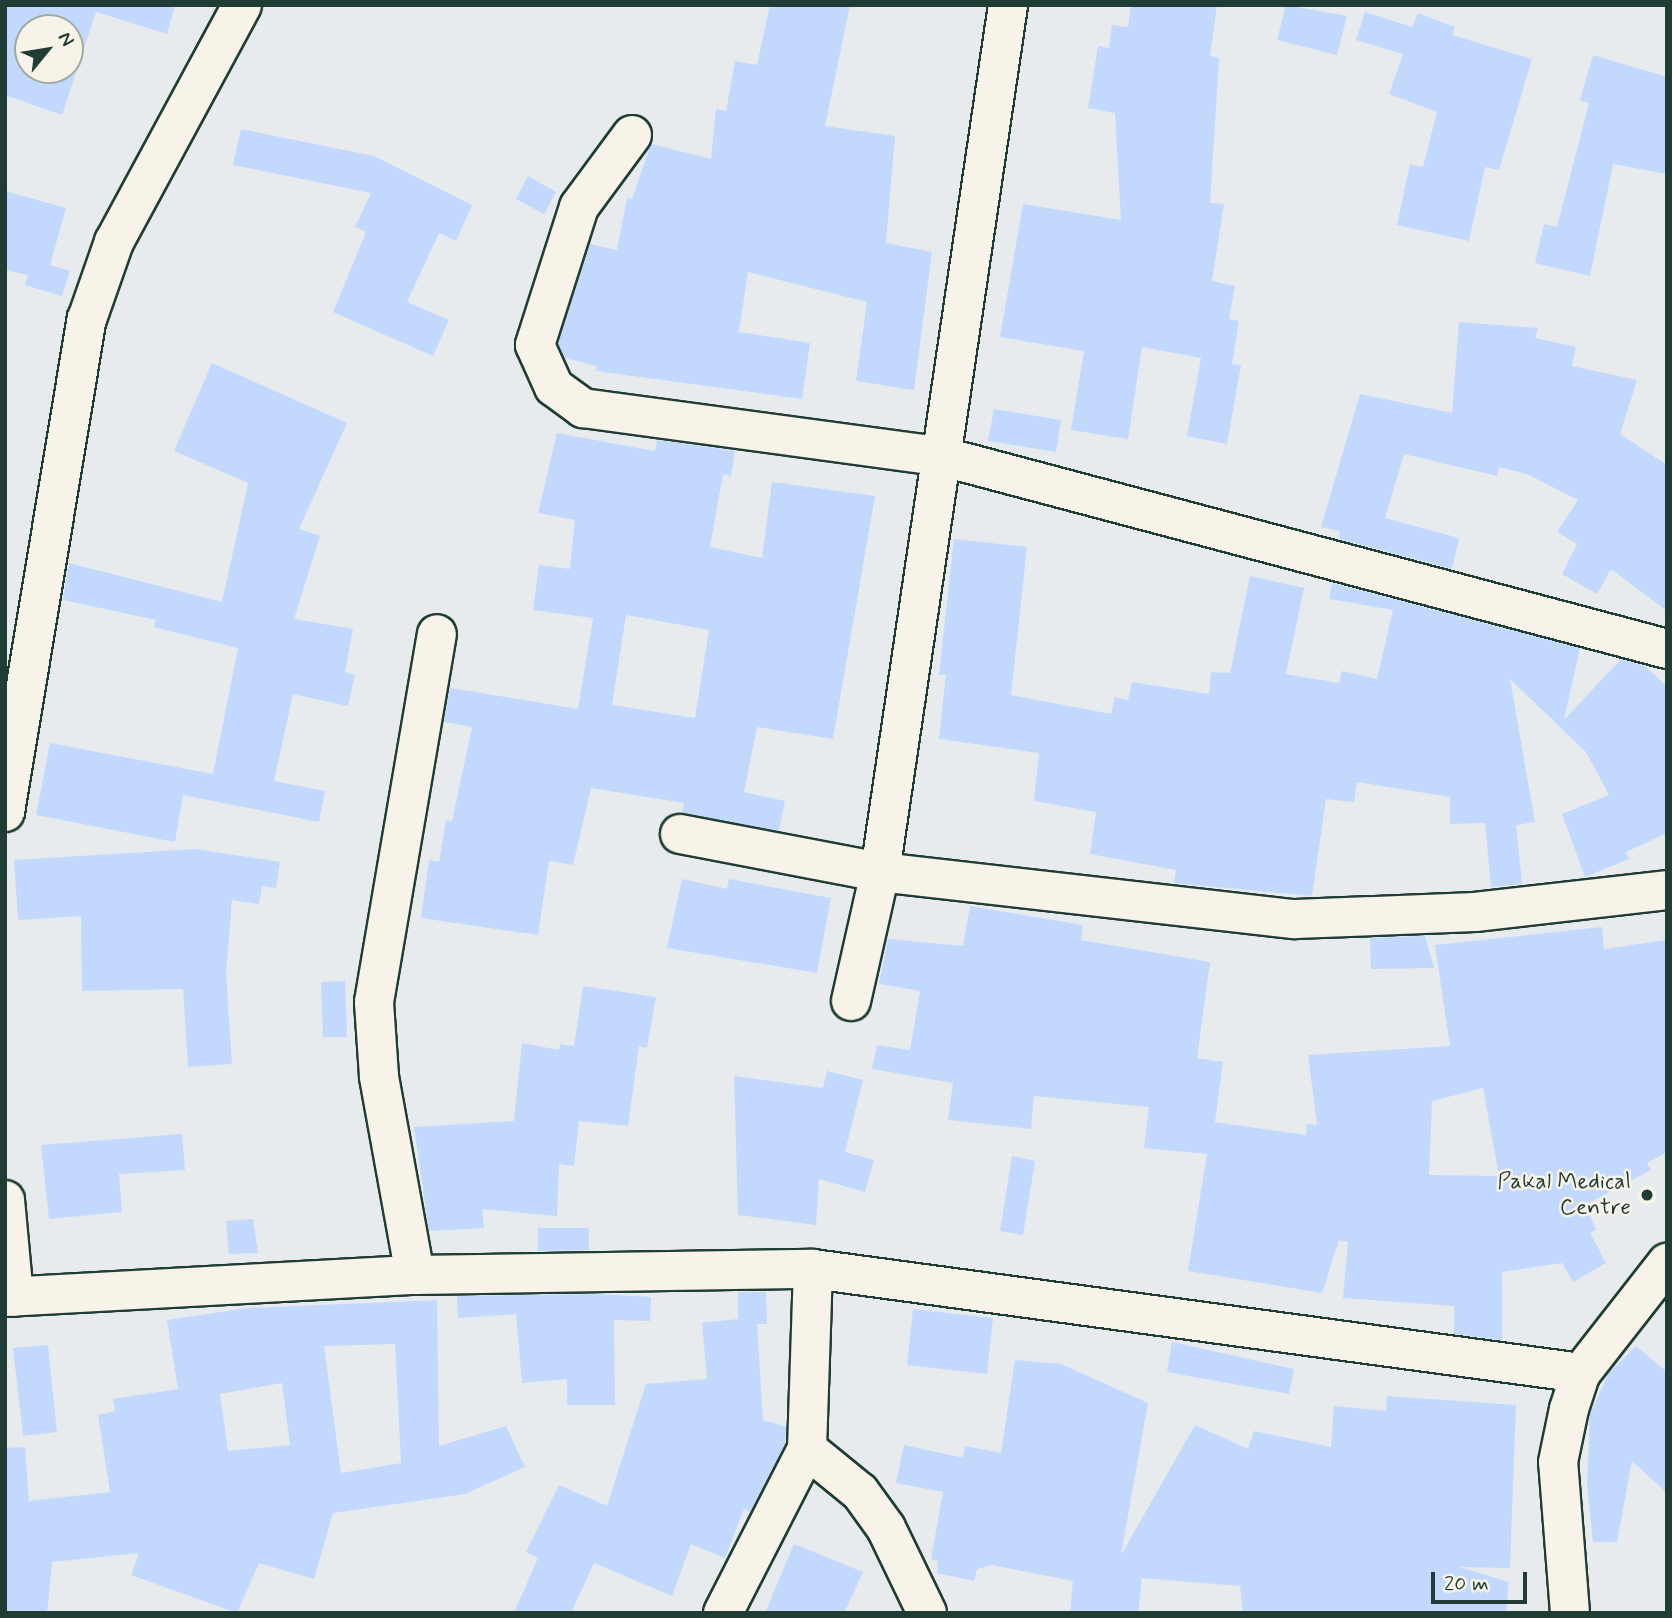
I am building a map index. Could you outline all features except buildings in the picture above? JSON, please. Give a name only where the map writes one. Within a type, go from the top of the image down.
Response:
[{"type":"street","points":[[5,812],[87,319],[114,242],[242,5]]},
{"type":"street","points":[[851,1001],[880,872],[944,457],[1007,5]]},
{"type":"street","points":[[632,135],[579,206],[535,345],[554,387],[583,408],[944,457],[1667,649]]},
{"type":"street","points":[[415,1275],[379,1076],[374,1002],[437,634]]},
{"type":"street","points":[[680,834],[880,872],[1295,919],[1475,912],[1667,890]]},
{"type":"street","points":[[5,1200],[10,1297],[415,1275],[813,1269],[1581,1373]]},
{"type":"street","points":[[1570,1613],[1558,1462],[1581,1373],[1667,1263]]},
{"type":"street","points":[[723,1613],[807,1450],[813,1269]]},
{"type":"street","points":[[807,1450],[860,1492],[927,1613]]},
{"type":"place","name":"Pakal Medical Centre","points":[[1647,1195]]}]
